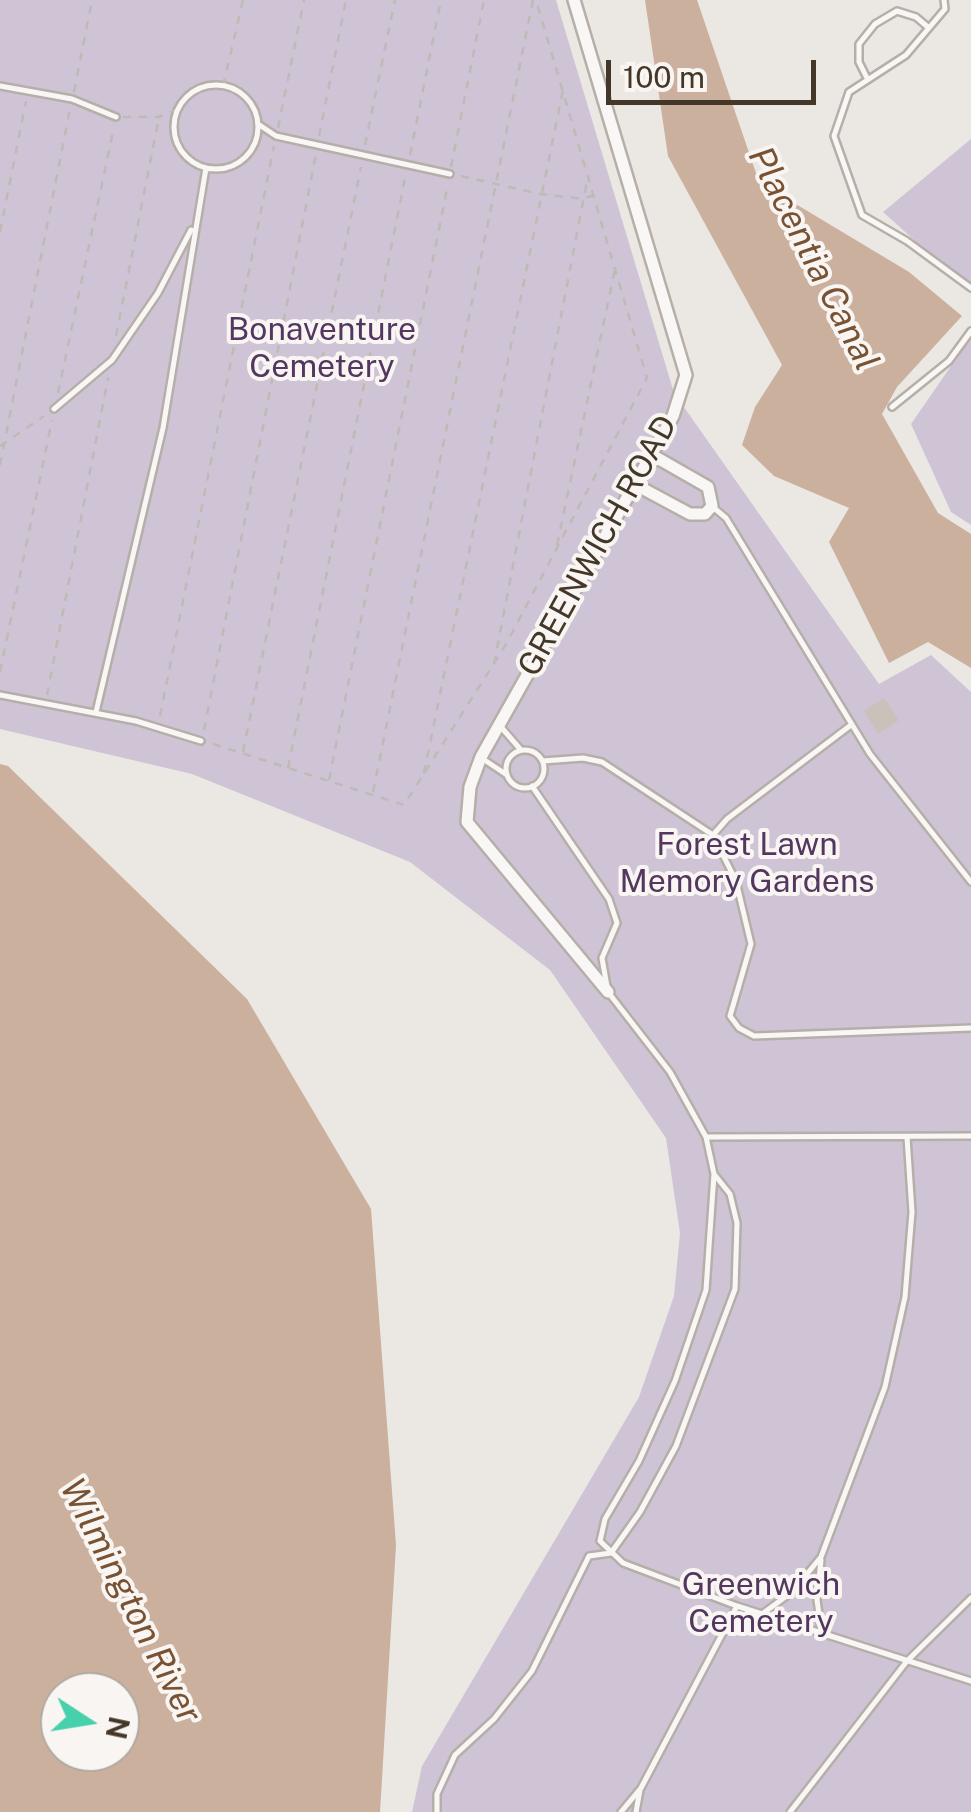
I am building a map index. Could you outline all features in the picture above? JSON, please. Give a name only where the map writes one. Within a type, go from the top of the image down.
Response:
[{"type":"street","name":"GREENWICH ROAD","points":[[574,0],[686,375],[673,416],[636,485],[481,757],[470,787],[467,822],[487,851],[608,992]]},
{"type":"street","points":[[636,485],[690,514],[705,514],[712,506],[708,487],[652,455]]},
{"type":"lane","points":[[945,0],[945,9],[906,55],[850,92],[834,136],[862,216],[906,241],[971,288]]},
{"type":"lane","points":[[867,78],[858,62],[860,44],[875,24],[897,11],[916,17],[929,28]]},
{"type":"lane","points":[[0,86],[72,99],[116,117]]},
{"type":"lane","points":[[223,86],[247,98],[258,124],[257,138],[242,161],[229,167],[206,168],[180,150],[175,136],[178,109],[200,88],[223,86]]},
{"type":"lane","points":[[258,124],[276,136],[450,174]]},
{"type":"lane","points":[[96,712],[163,428],[206,168]]},
{"type":"lane","points":[[54,408],[112,360],[158,292],[194,223]]},
{"type":"lane","points":[[892,407],[950,361],[971,331]]},
{"type":"lane","points":[[712,506],[726,518],[851,725],[971,882]]},
{"type":"lane","points":[[0,694],[96,712],[202,741]]},
{"type":"lane","points":[[498,724],[521,750],[534,752],[542,761],[543,774],[532,786]]},
{"type":"lane","points":[[713,835],[727,818],[851,725]]},
{"type":"lane","points":[[508,776],[508,760],[521,750]]},
{"type":"lane","points":[[481,757],[516,785],[532,786]]},
{"type":"lane","points":[[542,761],[583,758],[602,762],[713,835],[736,881],[751,944],[730,1016],[739,1028],[754,1036],[971,1028]]},
{"type":"lane","points":[[532,786],[608,900],[616,923],[602,958],[608,992],[670,1072],[706,1137],[714,1174],[706,1290],[675,1381],[638,1461],[605,1519],[600,1541],[624,1562],[736,1606],[971,1681]]},
{"type":"lane","points":[[706,1137],[971,1136]]},
{"type":"lane","points":[[822,1636],[817,1600],[821,1557],[886,1387],[904,1298],[912,1212],[908,1137]]},
{"type":"lane","points":[[437,1812],[438,1794],[455,1756],[494,1719],[532,1670],[589,1556],[611,1553],[640,1512],[676,1446],[735,1289],[736,1223],[730,1194],[714,1174]]},
{"type":"lane","points":[[761,1615],[792,1592],[821,1557]]},
{"type":"lane","points":[[790,1812],[907,1662],[971,1598]]},
{"type":"lane","points":[[621,1812],[641,1788],[736,1606]]},
{"type":"lane","points":[[636,1812],[641,1788]]},
{"type":"path","points":[[0,465],[92,0]]},
{"type":"path","points":[[223,86],[243,0]]},
{"type":"path","points":[[158,728],[304,0]]},
{"type":"path","points":[[346,0],[202,741],[404,805],[493,666],[648,378],[535,0]]},
{"type":"path","points":[[243,754],[394,0]]},
{"type":"path","points":[[288,768],[441,0]]},
{"type":"path","points":[[329,781],[484,0]]},
{"type":"path","points":[[372,795],[535,0]]},
{"type":"path","points":[[424,775],[563,90]]},
{"type":"path","points":[[0,232],[28,91]]},
{"type":"path","points":[[0,672],[116,117],[159,117],[178,109]]},
{"type":"path","points":[[46,702],[159,117]]},
{"type":"path","points":[[450,174],[540,194],[583,199],[594,194]]},
{"type":"path","points":[[493,666],[588,175]]},
{"type":"path","points":[[556,552],[615,267]]},
{"type":"path","points":[[2,444],[54,408]]},
{"type":"green space","points":[[0,0],[556,0],[674,393],[879,684],[931,655],[971,692],[971,1812],[412,1812],[422,1766],[639,1397],[674,1296],[680,1233],[666,1138],[550,970],[410,862],[192,774],[0,729]]},
{"type":"green space","points":[[971,139],[971,291],[883,212]]},
{"type":"green space","points":[[971,337],[971,525],[951,512],[911,424]]},
{"type":"water","name":"Placentia Canal","points":[[645,0],[697,0],[759,182],[909,272],[962,316],[897,387],[882,414],[938,513],[971,534],[971,668],[928,642],[889,663],[829,542],[849,508],[774,476],[742,445],[755,407],[782,365],[668,156]]},
{"type":"water","name":"Wilmington River","points":[[0,764],[8,766],[247,999],[371,1209],[396,1545],[380,1812],[0,1812]]},
{"type":"building","points":[[884,698],[899,720],[878,734],[864,711]]},
{"type":"park label","name":"Bonaventure Cemetery","points":[[322,348]]},
{"type":"park label","name":"Forest Lawn Memory Gardens","points":[[747,864]]},
{"type":"park label","name":"Greenwich Cemetery","points":[[761,1604]]}]
